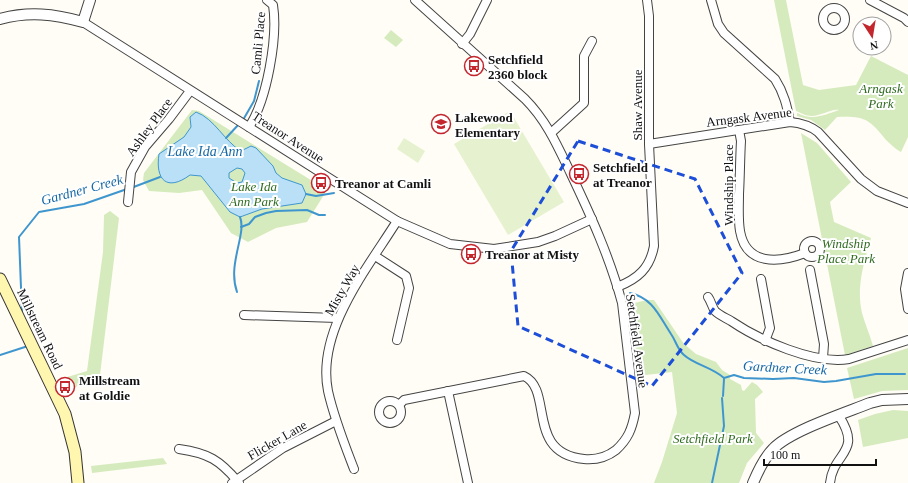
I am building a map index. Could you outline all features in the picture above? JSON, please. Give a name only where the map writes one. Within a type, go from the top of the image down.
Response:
[{"type":"main road","name":"Millstream Road","points":[[0,280],[65,414],[75,452],[78,483]]},
{"type":"street","points":[[83,22],[90,0]]},
{"type":"street","name":"Setchfield Avenue","points":[[399,405],[404,400],[524,376],[534,384],[546,433],[557,448],[573,458],[592,460],[611,454],[624,443],[632,429],[635,413],[622,303],[592,219],[551,133],[529,103],[415,0]]},
{"type":"street","points":[[462,44],[470,34],[487,0]]},
{"type":"street","name":"Shaw Avenue","points":[[617,287],[630,283],[644,272],[652,256],[654,246],[649,144],[649,16],[647,0]]},
{"type":"street","points":[[711,0],[718,24],[724,33],[775,79],[781,88],[786,99],[790,122]]},
{"type":"street","points":[[870,0],[907,18]]},
{"type":"street","name":"Camli Place","points":[[248,127],[255,117],[269,73],[275,17],[272,2]]},
{"type":"street","name":"Treanor Avenue","points":[[0,19],[18,15],[38,14],[58,16],[83,22],[397,221],[450,244],[494,249],[538,242],[556,236],[592,219]]},
{"type":"street","points":[[551,133],[584,103],[584,56],[592,41]]},
{"type":"street","name":"Ashley Place","points":[[128,202],[131,172],[145,147],[170,119],[190,91]]},
{"type":"street","name":"Arngask Avenue","points":[[649,144],[790,122],[801,123],[811,126],[818,132],[861,179],[877,191],[897,198],[908,204]]},
{"type":"street","name":"Windship Place","points":[[739,130],[741,141],[739,221],[742,239],[753,253],[770,260],[781,260],[804,253]]},
{"type":"street","name":"Arngask Avenue","points":[[897,198],[908,196]]},
{"type":"street","name":"Misty Way","points":[[354,469],[336,421],[328,390],[326,365],[330,341],[338,318],[397,221]]},
{"type":"street","points":[[375,256],[406,276],[409,288],[397,340]]},
{"type":"street","points":[[810,270],[824,344],[823,358]]},
{"type":"street","points":[[908,273],[905,289],[908,309]]},
{"type":"street","points":[[761,279],[770,328],[765,341]]},
{"type":"street","points":[[708,297],[716,311],[748,332],[777,346],[823,358],[849,359],[908,340]]},
{"type":"street","points":[[244,315],[338,318]]},
{"type":"street","points":[[448,391],[468,483]]},
{"type":"street","points":[[753,483],[760,467],[773,448],[793,435],[870,403],[882,400],[908,399]]},
{"type":"street","points":[[830,483],[832,474],[847,450],[849,440],[847,429],[839,416]]},
{"type":"street","name":"Flicker Lane","points":[[236,482],[283,448],[336,421]]},
{"type":"street","points":[[179,449],[199,451],[215,459],[236,482]]},
{"type":"highlighted area","points":[[578,141],[695,179],[742,273],[652,386],[518,326],[511,251]]},
{"type":"green space","name":"Arngask Park","points":[[774,0],[786,0],[803,85],[819,90],[856,85],[871,56],[908,75],[908,137],[901,152],[886,140],[875,127],[866,120],[854,117],[837,117],[825,130],[811,120],[797,116],[797,113],[808,117],[813,117],[839,110],[833,110],[812,116],[796,111]]},
{"type":"green space","points":[[391,30],[403,40],[396,47],[384,38]]},
{"type":"green space","name":"Lake Ida Ann Park","points":[[192,110],[199,111],[327,190],[307,222],[276,228],[248,242],[231,233],[202,190],[179,193],[149,191],[143,180],[144,173]]},
{"type":"green space","points":[[510,111],[564,202],[508,235],[454,144]]},
{"type":"green space","name":"Windship Place Park","points":[[801,133],[817,143],[851,182],[830,202],[834,222],[871,238],[860,284],[860,303],[873,346],[845,355]]},
{"type":"green space","points":[[404,138],[425,151],[418,163],[397,149]]},
{"type":"green space","points":[[110,211],[119,218],[100,375],[89,382],[67,390],[61,379],[87,371],[103,252],[104,215]]},
{"type":"green space","name":"Setchfield Park","points":[[654,300],[684,344],[696,354],[716,362],[722,370],[730,375],[730,379],[741,385],[742,390],[744,391],[752,382],[763,392],[755,399],[756,433],[764,443],[747,463],[739,483],[654,483],[677,413],[672,372],[637,376],[629,304]]},
{"type":"green space","points":[[908,348],[908,390],[882,391],[854,399],[847,368]]},
{"type":"green space","points":[[893,410],[908,411],[908,438],[863,447],[858,420]]},
{"type":"green space","points":[[163,458],[167,464],[92,473],[91,466]]},
{"type":"water","name":"Lake Ida Ann","points":[[196,112],[203,115],[229,142],[241,151],[251,146],[256,148],[273,166],[276,173],[282,178],[302,185],[306,194],[302,203],[262,209],[240,217],[230,212],[201,176],[190,175],[175,183],[164,181],[159,171],[159,154],[184,137],[191,127],[190,117]],"holes":[[[237,168],[242,169],[245,173],[242,182],[237,183],[229,178],[229,173]]]},
{"type":"waterway","points":[[243,120],[254,101],[259,81]]},
{"type":"waterway","points":[[226,138],[240,123]]},
{"type":"waterway","name":"Gardner Creek","points":[[131,188],[160,177]]},
{"type":"waterway","name":"Gardner Creek","points":[[22,313],[19,237],[39,212],[84,204],[127,189]]},
{"type":"waterway","name":"Gardner Creek","points":[[306,194],[316,196],[334,193]]},
{"type":"waterway","points":[[241,227],[249,224],[255,217],[276,211],[307,210],[319,215],[325,215]]},
{"type":"waterway","points":[[237,292],[234,271],[241,232],[240,217]]},
{"type":"waterway","name":"Gardner Creek","points":[[630,293],[638,295],[650,303],[659,314],[684,355],[724,378],[734,375],[744,378],[794,378],[824,382],[876,374],[905,374]]},
{"type":"waterway","name":"Gardner Creek","points":[[0,355],[28,346]]},
{"type":"waterway","points":[[723,396],[724,379]]},
{"type":"waterway","points":[[712,483],[724,426],[722,398]]},
{"type":"place","name":"Setchfield 2360 block","points":[[474,66]]},
{"type":"place","name":"Lakewood Elementary","points":[[441,124]]},
{"type":"place","name":"Setchfield at Treanor","points":[[579,174]]},
{"type":"place","name":"Treanor at Camli","points":[[321,183]]},
{"type":"place","name":"Treanor at Misty","points":[[471,254]]},
{"type":"place","name":"Millstream at Goldie","points":[[65,387]]}]
